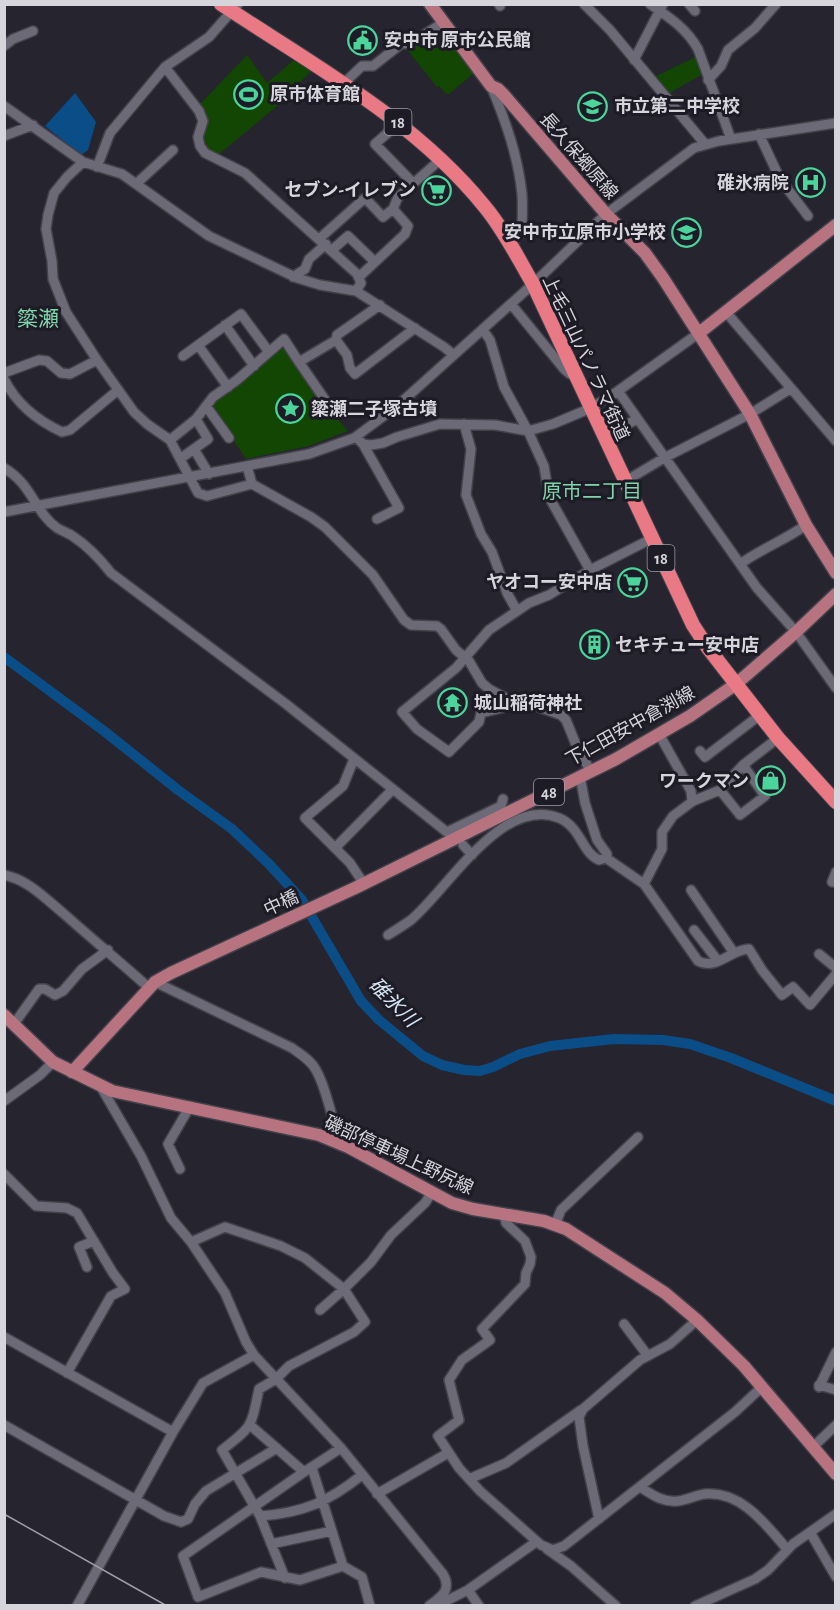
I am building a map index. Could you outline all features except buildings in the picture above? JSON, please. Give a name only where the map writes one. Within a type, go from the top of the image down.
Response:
[{"type":"highway","name":"上毛三山パノラマ街道","points":[[230,7],[399,123],[441,159],[484,206],[510,244],[533,284],[693,625],[778,738],[836,802]]},
{"type":"main road","name":"長久保郷原線","points":[[430,4],[492,86],[498,88],[606,214],[645,253],[663,278],[750,414],[806,525],[836,573]]},
{"type":"main road","points":[[699,333],[836,225]]},
{"type":"main road","name":"下仁田安中倉渕線","points":[[359,886],[616,759],[690,716],[736,684],[836,594]]},
{"type":"main road","name":"中橋","points":[[152,985],[171,973],[359,886]]},
{"type":"main road","name":"48","points":[[72,1072],[152,985]]},
{"type":"main road","points":[[4,1015],[53,1062],[72,1072]]},
{"type":"main road","name":"磯部停車場上野尻線","points":[[72,1072],[121,1095],[309,1132],[336,1142],[431,1194],[452,1203],[473,1209],[535,1218],[566,1229],[665,1293],[698,1320],[762,1387],[836,1474]]},
{"type":"street","points":[[584,4],[610,30],[705,144]]},
{"type":"street","points":[[650,4],[661,7],[692,38],[723,112],[731,139]]},
{"type":"street","points":[[708,80],[721,66],[728,50],[755,28],[776,4]]},
{"type":"street","points":[[97,167],[110,133],[165,67],[209,37],[230,7]]},
{"type":"street","points":[[634,60],[661,7]]},
{"type":"street","points":[[342,84],[362,66],[373,66],[401,44],[411,43],[444,22]]},
{"type":"street","points":[[4,46],[13,39],[33,31]]},
{"type":"street","points":[[165,67],[199,111],[202,121],[198,137],[205,153],[246,173],[326,244],[359,277],[361,282],[356,291]]},
{"type":"street","points":[[492,86],[516,153],[522,197],[522,232],[510,244]]},
{"type":"street","points":[[4,106],[83,162],[122,174],[209,236],[293,277],[320,285],[356,291],[454,355]]},
{"type":"street","points":[[399,123],[375,144],[413,183]]},
{"type":"street","points":[[4,512],[309,454],[356,437],[396,407],[483,330],[606,214],[672,162],[705,144],[836,123]]},
{"type":"street","points":[[4,136],[33,125]]},
{"type":"street","points":[[759,135],[780,179],[808,216]]},
{"type":"street","points":[[136,184],[173,150]]},
{"type":"street","points":[[293,277],[305,269],[309,259],[326,244],[365,198],[383,217],[393,209],[398,197],[441,159]]},
{"type":"street","points":[[83,162],[54,194],[48,215],[46,229],[53,279],[66,312],[97,360],[134,412],[170,440],[198,493],[207,496],[252,484],[311,517],[325,527],[373,575],[404,620],[411,625],[437,626],[465,658],[482,683],[517,704]]},
{"type":"street","points":[[359,277],[405,234],[408,226],[393,209]]},
{"type":"street","points":[[326,244],[348,236],[375,262]]},
{"type":"street","points":[[511,304],[564,369],[570,374],[574,372]]},
{"type":"street","points":[[299,362],[336,340],[337,335],[380,305]]},
{"type":"street","points":[[726,312],[836,441]]},
{"type":"street","points":[[183,356],[241,314],[269,352]]},
{"type":"street","points":[[225,325],[254,366]]},
{"type":"street","points":[[336,340],[347,355],[350,368],[355,374],[415,328]]},
{"type":"street","points":[[483,330],[490,340],[504,387],[528,431],[544,468],[549,497],[590,570]]},
{"type":"street","points":[[363,444],[383,443],[440,424],[495,425],[528,431],[553,424],[591,408],[699,333]]},
{"type":"street","points":[[170,440],[196,419],[213,397],[254,366],[284,339],[330,407]]},
{"type":"street","points":[[198,345],[228,387]]},
{"type":"street","points":[[4,373],[39,360],[47,360],[61,373],[70,374],[97,360]]},
{"type":"street","points":[[4,379],[12,394],[36,416],[46,425],[62,432],[70,430],[118,390]]},
{"type":"street","points":[[624,482],[664,458],[750,414],[790,389]]},
{"type":"street","points":[[618,391],[757,588],[796,632],[836,688]]},
{"type":"street","points":[[206,406],[229,438]]},
{"type":"street","points":[[604,437],[637,418]]},
{"type":"street","points":[[184,456],[208,439],[196,419]]},
{"type":"street","points":[[464,424],[471,449],[466,495],[492,552],[507,593],[517,611]]},
{"type":"street","points":[[827,432],[836,426]]},
{"type":"street","points":[[356,437],[363,444],[399,508],[377,519]]},
{"type":"street","points":[[194,449],[209,474]]},
{"type":"street","points":[[247,466],[252,484]]},
{"type":"street","points":[[4,468],[23,481],[37,505],[57,528],[72,535],[94,552],[111,573],[157,606],[447,832],[501,806],[507,810],[535,814],[546,813],[562,819],[576,830],[591,856],[598,860],[606,858]]},
{"type":"street","points":[[740,564],[806,525]]},
{"type":"street","points":[[651,539],[517,611],[489,630],[456,668],[402,712],[417,729],[449,752],[479,722],[481,713],[517,704],[536,706],[561,715],[566,720],[579,752],[585,773],[585,803],[597,840],[606,858],[644,884],[698,961],[705,965],[742,949],[749,949],[782,995],[793,987],[810,1005],[836,974]]},
{"type":"street","points":[[700,751],[705,757],[760,715]]},
{"type":"street","points":[[659,734],[691,791],[692,802]]},
{"type":"street","points":[[644,884],[662,849],[662,832],[673,816],[692,802],[720,790],[743,765],[778,738]]},
{"type":"street","points":[[354,759],[343,786],[305,818],[350,863],[359,886]]},
{"type":"street","points":[[720,790],[740,815],[765,796],[743,765]]},
{"type":"street","points":[[335,848],[393,789]]},
{"type":"street","points":[[388,935],[412,919],[490,835],[507,810]]},
{"type":"street","points":[[463,846],[472,855]]},
{"type":"street","points":[[832,882],[836,872]]},
{"type":"street","points":[[4,875],[48,898],[152,985],[292,1048],[306,1058],[316,1069],[334,1125],[336,1142]]},
{"type":"street","points":[[691,890],[734,953]]},
{"type":"street","points":[[694,930],[718,961]]},
{"type":"street","points":[[14,1024],[39,989],[45,989],[55,995],[63,991],[82,969],[108,950]]},
{"type":"street","points":[[819,954],[836,968]]},
{"type":"street","points":[[4,1101],[40,1075],[53,1062]]},
{"type":"street","points":[[101,1087],[141,1156],[171,1218],[191,1242],[225,1293],[254,1355],[341,1448],[443,1574],[447,1581],[447,1589],[433,1603]]},
{"type":"street","points":[[180,1168],[168,1144],[189,1108]]},
{"type":"street","points":[[555,1225],[561,1210],[638,1137]]},
{"type":"street","points":[[4,1174],[36,1206],[67,1208],[77,1213],[125,1289],[111,1296],[67,1373]]},
{"type":"street","points":[[320,1310],[371,1263],[391,1235],[425,1203],[431,1194]]},
{"type":"street","points":[[504,1213],[506,1223],[525,1242],[531,1257],[525,1284],[482,1329],[490,1340],[462,1360],[450,1378],[449,1387],[457,1407],[459,1420],[438,1436],[448,1454],[469,1479],[536,1542],[571,1566],[616,1605]]},
{"type":"street","points":[[191,1242],[225,1227],[281,1246],[305,1258],[344,1289],[365,1322],[354,1332],[289,1366],[276,1379],[259,1389],[250,1425],[246,1431],[222,1449],[260,1516],[285,1578]]},
{"type":"street","points":[[87,1267],[79,1247],[94,1241]]},
{"type":"street","points":[[469,1479],[506,1463],[583,1409],[648,1356],[670,1344],[698,1320]]},
{"type":"street","points":[[624,1324],[648,1356]]},
{"type":"street","points":[[4,1337],[173,1432]]},
{"type":"street","points":[[77,1605],[173,1432],[203,1383],[254,1355]]},
{"type":"street","points":[[834,1357],[819,1386],[836,1390]]},
{"type":"street","points":[[545,1548],[553,1550],[564,1546],[735,1412],[762,1387]]},
{"type":"street","points":[[583,1409],[579,1417],[583,1446],[600,1519]]},
{"type":"street","points":[[4,1425],[164,1516],[181,1522],[188,1520],[195,1504],[206,1491],[277,1448]]},
{"type":"street","points":[[250,1425],[308,1470],[322,1501],[343,1566],[362,1577],[370,1605]]},
{"type":"street","points":[[813,1447],[836,1425]]},
{"type":"street","points":[[341,1448],[183,1556],[198,1597],[261,1572],[300,1580],[343,1566]]},
{"type":"street","points":[[377,1494],[448,1454]]},
{"type":"street","points":[[260,1516],[288,1514],[322,1501],[342,1491],[362,1475]]},
{"type":"street","points":[[640,1487],[658,1498],[670,1501],[705,1494],[723,1496],[735,1501],[757,1516],[787,1549]]},
{"type":"street","points":[[695,1605],[755,1579],[768,1570],[787,1549],[836,1514]]},
{"type":"street","points":[[271,1544],[332,1531]]},
{"type":"street","points":[[810,1532],[836,1576]]},
{"type":"street","points":[[433,1603],[448,1600],[468,1590],[536,1542]]},
{"type":"street","points":[[468,1590],[479,1605]]},
{"type":"green space","points":[[441,27],[474,73],[449,94],[439,86],[437,87],[404,46]]},
{"type":"green space","name":"原市体育館","points":[[247,55],[267,83],[295,59],[312,70],[277,106],[218,155],[208,151],[203,143],[199,105]]},
{"type":"green space","points":[[698,56],[703,74],[671,92],[674,104],[652,78]]},
{"type":"green space","points":[[282,343],[329,409],[327,411],[333,420],[337,418],[348,431],[309,446],[246,459],[210,405]]},
{"type":"water","points":[[75,93],[96,122],[88,150],[81,155],[45,126]]},
{"type":"waterway","name":"碓氷川","points":[[4,657],[232,829],[269,864],[302,900],[361,1001],[379,1020],[423,1056],[442,1065],[480,1071],[520,1054],[550,1046],[614,1039],[663,1040],[690,1044],[731,1058],[836,1101]]},
{"type":"railway","points":[[4,1514],[167,1606]]},
{"type":"place","name":"安中市 原市公民館","points":[[363,40]]},
{"type":"place","name":"原市体育館","points":[[249,94]]},
{"type":"place","name":"市立第二中学校","points":[[593,106]]},
{"type":"place","name":"碓氷病院","points":[[810,183]]},
{"type":"place","name":"セブン-イレブン","points":[[437,190]]},
{"type":"place","name":"安中市立原市小学校","points":[[687,232]]},
{"type":"place","name":"簗瀬二子塚古墳","points":[[290,409]]},
{"type":"place","name":"ヤオコー安中店","points":[[633,582]]},
{"type":"place","name":"セキチュー安中店","points":[[594,645]]},
{"type":"place","name":"城山稲荷神社","points":[[453,703]]},
{"type":"place","name":"ワークマン","points":[[770,781]]},
{"type":"district","name":"簗瀬","points":[[38,319]]},
{"type":"district","name":"原市二丁目","points":[[592,491]]}]
